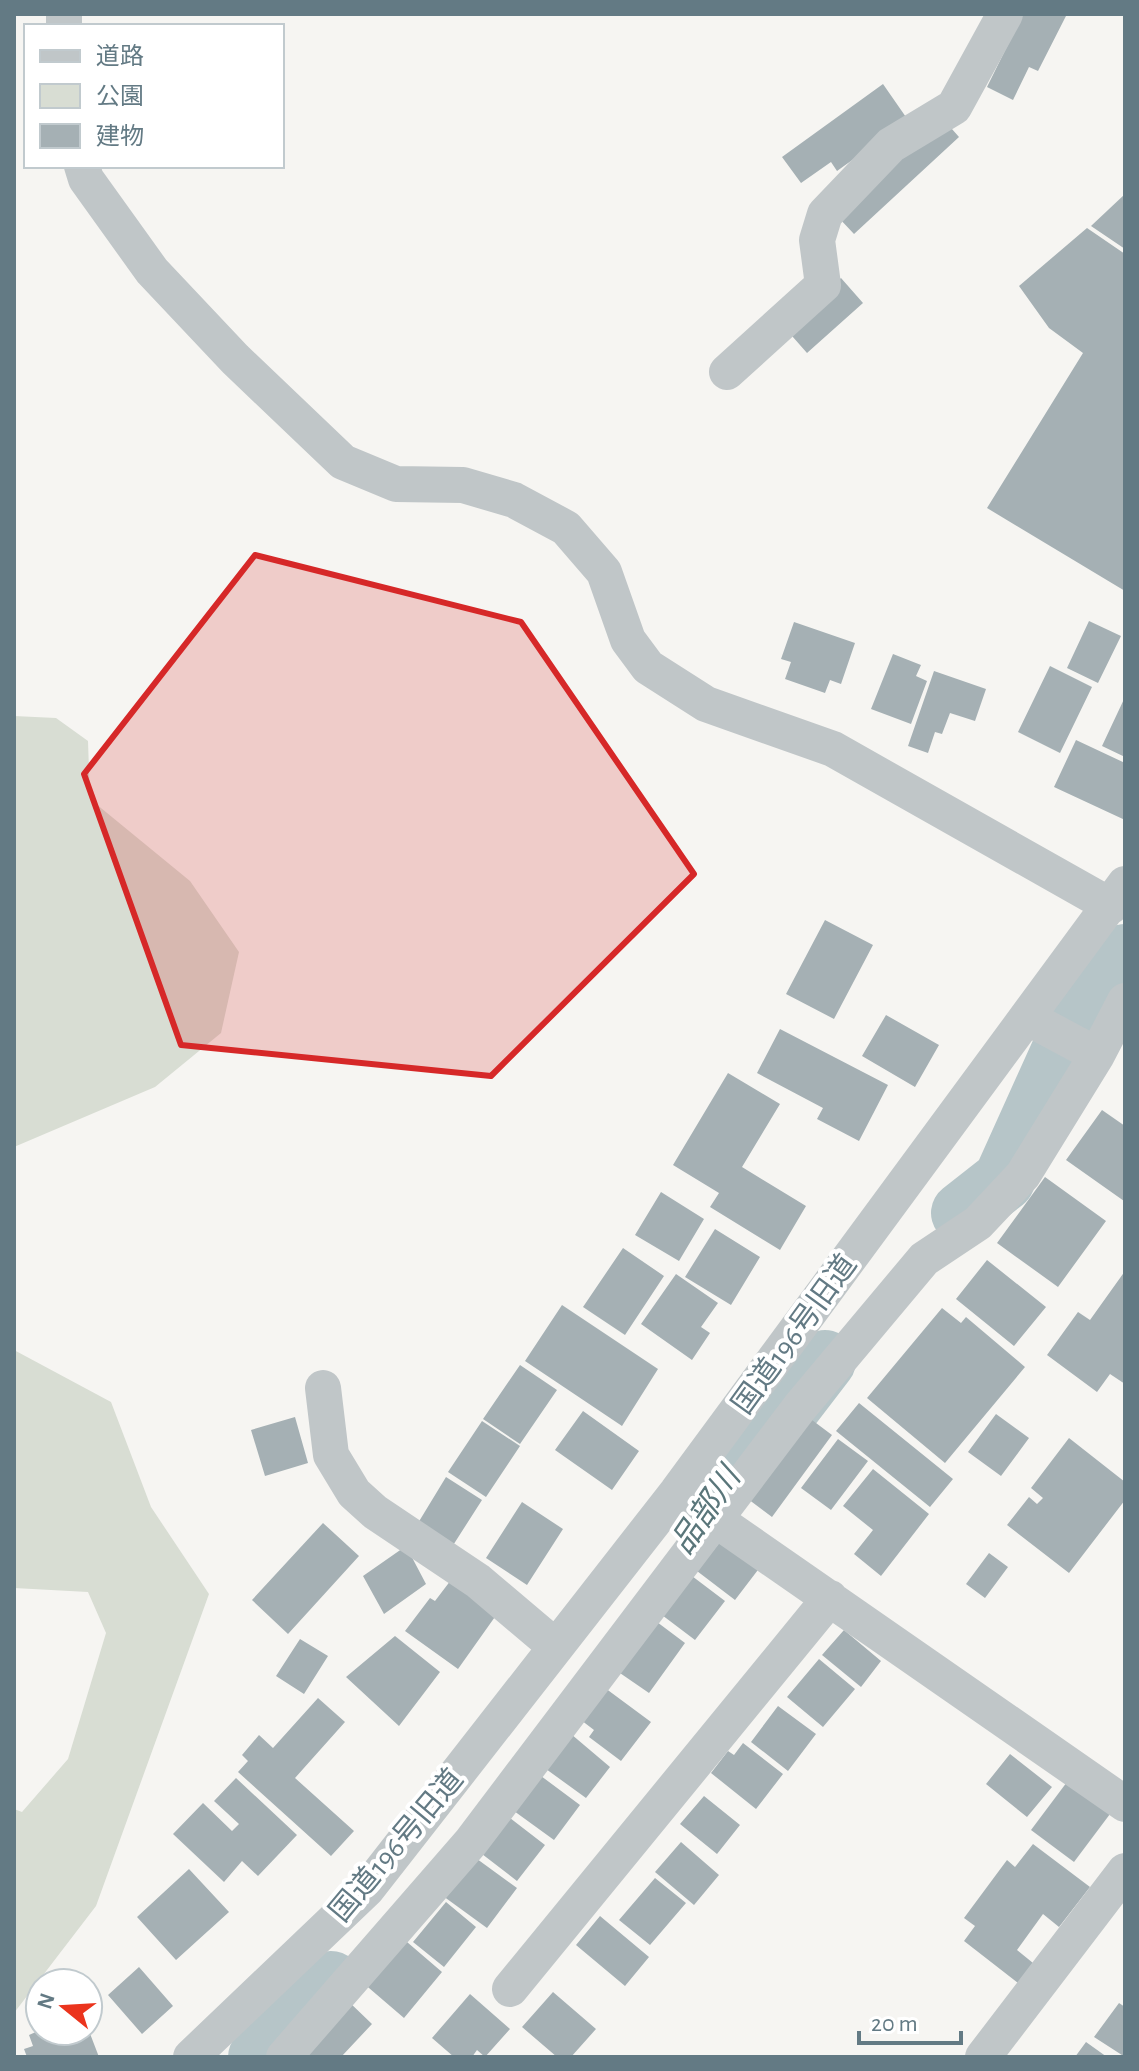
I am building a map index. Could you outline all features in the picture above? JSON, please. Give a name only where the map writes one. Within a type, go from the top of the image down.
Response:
[{"type":"street","points":[[727,372],[823,285],[817,240],[825,214],[891,145],[954,107],[1005,14]]},
{"type":"street","points":[[83,168],[86,179],[152,271],[235,359],[343,462],[396,484],[463,485],[514,500],[566,528],[604,572],[628,640],[648,667],[706,704],[833,749],[1118,895]]},
{"type":"street","name":"国道196号旧道","points":[[191,2057],[367,1889],[677,1492],[1118,895]]},
{"type":"street","points":[[284,2057],[471,1842],[800,1407],[924,1259],[978,1223],[1023,1175],[1097,1055],[1125,1001]]},
{"type":"street","points":[[1029,1019],[1097,1055]]},
{"type":"street","points":[[323,1388],[331,1455],[354,1493],[375,1512],[478,1581],[556,1647]]},
{"type":"street","points":[[677,1492],[1125,1804]]},
{"type":"street","points":[[510,1989],[830,1598]]},
{"type":"street","points":[[983,2057],[1125,1871]]},
{"type":"highlighted area","points":[[255,555],[521,622],[694,874],[491,1076],[181,1045],[84,774]]},
{"type":"green space","points":[[14,716],[56,718],[88,741],[90,799],[190,881],[239,952],[221,1033],[155,1087],[14,1147]]},
{"type":"green space","points":[[14,1350],[111,1402],[151,1507],[209,1594],[96,1906],[49,1967],[24,1967],[24,2000],[14,2013],[14,1809],[22,1812],[68,1759],[106,1633],[88,1592],[14,1588]]},
{"type":"building","points":[[1023,14],[1067,14],[1038,71],[1029,67],[1013,100],[987,87]]},
{"type":"building","points":[[883,84],[908,120],[837,171],[831,162],[801,183],[782,157]]},
{"type":"building","points":[[944,120],[959,137],[854,234],[838,217]]},
{"type":"building","points":[[1125,194],[1125,249],[1091,226]]},
{"type":"building","points":[[1087,228],[1125,254],[1125,591],[987,508],[1083,353],[1049,328],[1019,286]]},
{"type":"building","points":[[841,278],[863,303],[807,353],[785,328]]},
{"type":"building","points":[[1089,621],[1121,636],[1098,683],[1067,668]]},
{"type":"building","points":[[794,622],[855,643],[841,684],[830,680],[825,693],[785,679],[791,662],[781,659]]},
{"type":"building","points":[[893,654],[921,665],[916,676],[927,681],[911,724],[871,709]]},
{"type":"building","points":[[1050,666],[1092,687],[1060,753],[1018,732]]},
{"type":"building","points":[[934,671],[986,689],[975,721],[950,713],[942,734],[935,732],[928,753],[908,746]]},
{"type":"building","points":[[1125,697],[1125,757],[1102,746]]},
{"type":"building","points":[[1076,740],[1125,763],[1125,820],[1054,787]]},
{"type":"building","points":[[825,920],[873,945],[834,1019],[786,994]]},
{"type":"building","points":[[886,1015],[939,1045],[915,1087],[862,1056]]},
{"type":"building","points":[[780,1029],[888,1085],[859,1141],[817,1119],[823,1108],[757,1073]]},
{"type":"building","points":[[728,1073],[780,1104],[742,1167],[806,1206],[780,1250],[710,1207],[719,1193],[673,1165]]},
{"type":"building","points":[[1102,1110],[1125,1126],[1124,1201],[1066,1160]]},
{"type":"building","points":[[1045,1177],[1106,1221],[1058,1287],[997,1243]]},
{"type":"building","points":[[661,1192],[704,1219],[679,1261],[635,1235]]},
{"type":"building","points":[[715,1229],[760,1257],[731,1305],[685,1277]]},
{"type":"building","points":[[623,1248],[664,1276],[625,1335],[583,1307]]},
{"type":"building","points":[[987,1260],[1046,1307],[1014,1346],[956,1299]]},
{"type":"building","points":[[1125,1271],[1125,1384],[1110,1374],[1097,1392],[1047,1355],[1078,1312],[1090,1320]]},
{"type":"building","points":[[676,1274],[718,1303],[701,1327],[710,1333],[692,1360],[641,1324]]},
{"type":"building","points":[[562,1305],[658,1369],[622,1426],[525,1361]]},
{"type":"building","points":[[942,1308],[961,1323],[966,1317],[1025,1367],[945,1463],[867,1398]]},
{"type":"building","points":[[520,1365],[557,1390],[520,1444],[483,1419]]},
{"type":"building","points":[[859,1403],[953,1479],[930,1507],[836,1431]]},
{"type":"building","points":[[583,1411],[639,1451],[612,1490],[555,1450]]},
{"type":"building","points":[[996,1414],[1029,1438],[1001,1476],[968,1452]]},
{"type":"building","points":[[295,1417],[308,1463],[265,1476],[251,1430]]},
{"type":"building","points":[[808,1417],[832,1435],[772,1517],[748,1499]]},
{"type":"building","points":[[482,1421],[520,1446],[486,1497],[448,1472]]},
{"type":"building","points":[[1069,1438],[1125,1482],[1125,1500],[1069,1573],[1007,1525],[1029,1497],[1037,1504],[1043,1498],[1031,1488]]},
{"type":"building","points":[[838,1439],[868,1461],[831,1510],[801,1488]]},
{"type":"building","points":[[873,1469],[929,1514],[881,1576],[854,1554],[873,1530],[843,1506]]},
{"type":"building","points":[[446,1477],[482,1500],[450,1550],[415,1528]]},
{"type":"building","points":[[522,1502],[563,1529],[527,1585],[486,1558]]},
{"type":"building","points":[[323,1523],[359,1556],[288,1634],[252,1600]]},
{"type":"building","points":[[727,1533],[764,1562],[735,1600],[697,1571]]},
{"type":"building","points":[[406,1546],[426,1584],[384,1614],[363,1576]]},
{"type":"building","points":[[989,1553],[1008,1567],[985,1598],[966,1584]]},
{"type":"building","points":[[688,1573],[725,1601],[695,1640],[658,1612]]},
{"type":"building","points":[[451,1580],[497,1614],[458,1669],[405,1631],[430,1598],[435,1601]]},
{"type":"building","points":[[653,1619],[685,1643],[649,1693],[617,1671]]},
{"type":"building","points":[[844,1630],[881,1661],[861,1687],[822,1655]]},
{"type":"building","points":[[395,1636],[440,1672],[399,1726],[346,1677]]},
{"type":"building","points":[[300,1639],[328,1656],[304,1694],[276,1676]]},
{"type":"building","points":[[819,1659],[855,1689],[823,1727],[787,1697]]},
{"type":"building","points":[[601,1685],[651,1722],[621,1761],[589,1737],[594,1730],[577,1717]]},
{"type":"building","points":[[318,1698],[345,1722],[295,1778],[354,1831],[331,1856],[238,1772],[248,1761],[242,1755],[259,1735],[273,1748]]},
{"type":"building","points":[[778,1706],[816,1734],[788,1771],[751,1742]]},
{"type":"building","points":[[571,1734],[610,1767],[586,1798],[546,1769]]},
{"type":"building","points":[[743,1743],[783,1774],[756,1809],[711,1773],[728,1751],[734,1755]]},
{"type":"building","points":[[1010,1754],[1052,1787],[1027,1817],[986,1784]]},
{"type":"building","points":[[1073,1774],[1116,1806],[1074,1862],[1031,1830]]},
{"type":"building","points":[[541,1776],[580,1805],[554,1840],[514,1811]]},
{"type":"building","points":[[236,1778],[297,1835],[258,1876],[242,1861],[224,1882],[173,1834],[203,1803],[232,1831],[239,1824],[214,1801]]},
{"type":"building","points":[[704,1796],[740,1825],[717,1854],[680,1824]]},
{"type":"building","points":[[510,1818],[545,1845],[517,1881],[482,1854]]},
{"type":"building","points":[[681,1842],[719,1875],[694,1905],[655,1872]]},
{"type":"building","points":[[1033,1844],[1090,1887],[1059,1927],[1043,1914],[1017,1950],[1033,1963],[1018,1983],[964,1941],[975,1926],[964,1918],[1007,1860],[1015,1867]]},
{"type":"building","points":[[473,1856],[517,1888],[487,1928],[443,1896]]},
{"type":"building","points":[[189,1869],[229,1912],[176,1960],[137,1917]]},
{"type":"building","points":[[655,1878],[686,1903],[650,1945],[619,1920]]},
{"type":"building","points":[[446,1902],[476,1927],[444,1967],[413,1942]]},
{"type":"building","points":[[600,1916],[649,1957],[625,1986],[576,1945]]},
{"type":"building","points":[[400,1936],[442,1972],[404,2018],[362,1982]]},
{"type":"building","points":[[139,1967],[173,2006],[142,2034],[108,1995]]},
{"type":"building","points":[[553,1992],[596,2029],[571,2057],[557,2057],[522,2027]]},
{"type":"building","points":[[470,1994],[510,2029],[485,2057],[477,2050],[472,2057],[454,2057],[432,2038]]},
{"type":"building","points":[[347,2000],[372,2024],[341,2057],[294,2057]]},
{"type":"building","points":[[1119,2003],[1125,2007],[1125,2057],[1094,2037]]},
{"type":"building","points":[[1086,2042],[1107,2057],[1075,2057]]},
{"type":"building","points":[[95,2047],[99,2057],[27,2057],[24,2049]]},
{"type":"waterway","name":"品部川","points":[[962,1213],[1004,1180],[1078,1016],[1125,955]]},
{"type":"waterway","name":"品部川","points":[[703,1513],[763,1423],[789,1408],[825,1361]]},
{"type":"waterway","name":"品部川","points":[[259,2057],[331,1982]]}]
